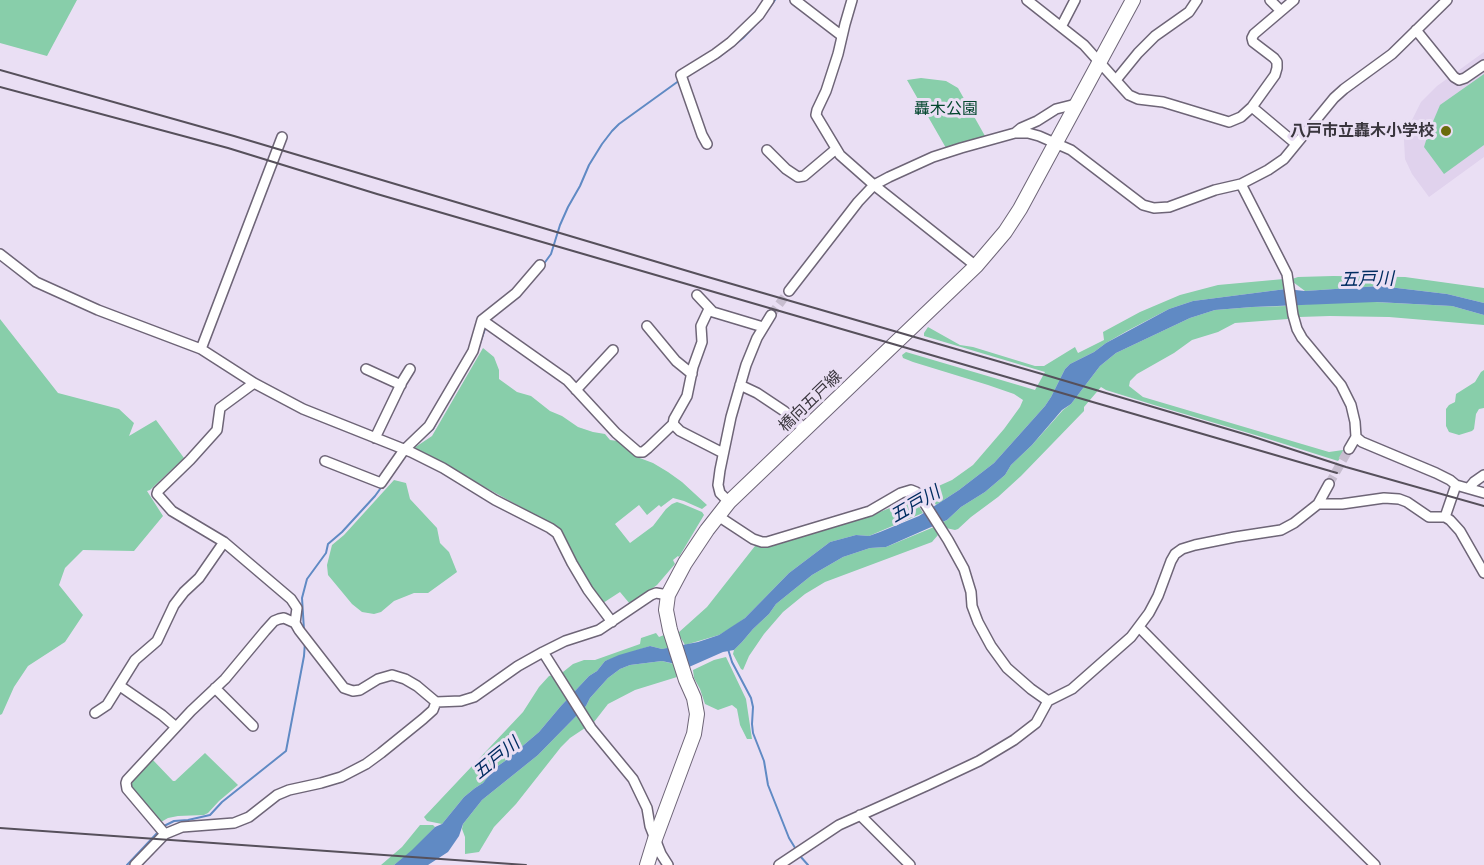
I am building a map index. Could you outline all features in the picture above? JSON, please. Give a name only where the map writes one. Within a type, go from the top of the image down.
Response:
[{"type":"main road","name":"橋向五戸線","points":[[647,865],[694,734],[697,714],[694,698],[670,630],[666,610],[668,595],[685,563],[729,502],[976,266],[1012,223],[1133,0]]},
{"type":"street","points":[[707,144],[681,75],[731,42],[759,15],[770,0]]},
{"type":"street","points":[[795,0],[842,36]]},
{"type":"street","points":[[852,0],[831,76],[816,115],[840,155],[976,266]]},
{"type":"street","points":[[1027,0],[1084,45],[1129,95],[1138,99],[1163,102],[1229,122],[1241,117],[1252,107],[1275,75],[1277,68],[1274,58],[1253,42],[1254,34],[1294,0]]},
{"type":"street","points":[[1061,27],[1075,0]]},
{"type":"street","points":[[1116,80],[1138,52],[1155,36],[1189,12],[1197,0]]},
{"type":"street","points":[[1270,0],[1281,11]]},
{"type":"street","points":[[789,291],[858,202],[874,185],[933,157],[1015,133],[1040,136],[1071,150],[1143,205],[1154,208],[1169,207],[1215,190],[1241,184],[1284,159],[1334,98],[1392,54],[1444,1]]},
{"type":"street","points":[[1416,30],[1454,77],[1459,80],[1484,65]]},
{"type":"street","points":[[1015,133],[1056,109],[1077,105]]},
{"type":"street","points":[[1252,107],[1296,144]]},
{"type":"street","points":[[201,349],[282,137]]},
{"type":"street","points":[[767,150],[786,170],[798,177],[804,176],[836,149]]},
{"type":"street","points":[[1241,184],[1287,274],[1294,321],[1302,338],[1332,372],[1348,397],[1355,422],[1356,437],[1349,449]]},
{"type":"street","points":[[0,254],[36,282],[98,310],[201,349],[254,383],[303,409],[443,468],[495,500],[557,533],[588,590],[612,622]]},
{"type":"street","points":[[325,461],[381,483],[404,450],[429,426],[473,351],[482,320],[516,293],[540,265]]},
{"type":"street","points":[[697,295],[712,312],[763,327]]},
{"type":"street","points":[[482,320],[567,380],[616,433],[638,452],[643,452],[673,424],[687,396],[702,342],[701,326],[709,309]]},
{"type":"street","points":[[729,502],[720,493],[718,485],[731,417],[746,365],[771,315]]},
{"type":"street","points":[[648,326],[676,362],[692,374]]},
{"type":"street","points":[[576,390],[613,350]]},
{"type":"street","points":[[366,369],[400,385]]},
{"type":"street","points":[[375,438],[410,369]]},
{"type":"street","points":[[254,383],[220,408],[218,430],[157,494],[172,511],[224,542],[291,599],[297,608],[295,623],[298,630],[344,688],[353,691],[360,690],[378,679],[392,675],[417,686],[436,702],[461,701],[474,697],[518,666],[543,652],[566,641],[599,630],[651,595],[656,593],[668,595]]},
{"type":"street","points":[[740,385],[784,411],[805,429]]},
{"type":"street","points":[[673,424],[680,431],[723,453]]},
{"type":"street","points":[[1356,437],[1362,442],[1436,473],[1456,485],[1484,493]]},
{"type":"street","points":[[1469,488],[1484,475]]},
{"type":"street","points":[[779,865],[839,825],[928,785],[1014,740],[1036,723],[1048,701],[1072,689],[1139,627],[1158,596],[1175,554],[1195,545],[1281,530],[1318,504],[1329,484]]},
{"type":"street","points":[[1445,517],[1456,485]]},
{"type":"street","points":[[718,516],[753,539],[767,542],[870,511],[901,493],[911,490],[916,492],[964,569],[972,606],[991,646],[1007,668],[1048,701]]},
{"type":"street","points":[[1318,504],[1342,504],[1384,498],[1399,499],[1429,517],[1445,517],[1460,531],[1484,573]]},
{"type":"street","points":[[94,713],[107,705],[120,686],[127,670],[157,641],[174,605],[199,578],[224,542]]},
{"type":"street","points":[[165,834],[127,789],[126,783],[190,711],[225,679],[274,621],[284,618],[295,623]]},
{"type":"street","points":[[1139,627],[1375,865]]},
{"type":"street","points":[[543,652],[591,728],[633,779],[647,808],[650,826],[661,854],[668,865]]},
{"type":"street","points":[[120,686],[176,727]]},
{"type":"street","points":[[215,688],[253,726]]},
{"type":"street","points":[[135,865],[165,834],[182,827],[234,823],[249,817],[277,795],[341,777],[366,764],[423,720],[433,710],[436,702]]},
{"type":"street","points":[[860,815],[910,865]]},
{"type":"shaded area","name":"八戸市立轟木小学校","points":[[1484,52],[1484,157],[1429,197],[1412,174],[1405,159],[1404,140],[1421,102],[1437,86]]},
{"type":"green space","points":[[0,0],[77,0],[47,56],[0,43]]},
{"type":"green space","points":[[1484,74],[1484,145],[1444,174],[1424,147],[1429,131],[1440,105]]},
{"type":"green space","name":"轟木公園","points":[[921,78],[946,81],[958,88],[985,136],[946,148],[907,80]]},
{"type":"green space","points":[[1333,276],[1405,277],[1484,288],[1484,303],[1447,294],[1380,286],[1305,291],[1292,279]]},
{"type":"green space","points":[[1284,279],[1286,289],[1193,301],[1169,309],[1070,364],[1045,406],[994,463],[936,505],[931,496],[934,488],[952,480],[973,465],[1004,429],[1023,400],[1014,394],[988,385],[913,362],[903,358],[902,355],[906,352],[1035,390],[1045,372],[924,336],[928,327],[960,345],[1035,366],[1044,366],[1075,347],[1078,353],[1104,340],[1103,332],[1140,312],[1180,295],[1218,285]]},
{"type":"green space","points":[[1340,302],[1452,306],[1484,315],[1484,325],[1389,317],[1297,316],[1296,305]]},
{"type":"green space","points":[[1287,306],[1288,319],[1235,323],[1218,332],[1192,340],[1137,374],[1130,381],[1129,386],[1143,397],[1329,452],[1343,450],[1345,452],[1338,461],[1101,387],[1084,407],[1084,411],[998,497],[958,529],[946,528],[943,522],[1005,475],[1011,465],[1071,404],[1100,366],[1116,353],[1190,318],[1215,310]]},
{"type":"green space","points":[[0,319],[58,393],[119,409],[134,423],[129,436],[156,420],[184,458],[147,491],[163,516],[134,551],[83,550],[65,568],[59,585],[83,615],[65,642],[28,666],[0,715]]},
{"type":"green space","points":[[483,348],[494,357],[499,370],[499,379],[517,392],[531,396],[550,411],[578,427],[605,434],[610,440],[618,441],[637,457],[653,463],[682,482],[707,505],[702,509],[673,498],[661,507],[659,505],[647,515],[639,505],[615,524],[630,543],[653,526],[666,509],[677,502],[702,512],[704,515],[679,557],[673,560],[675,564],[657,585],[630,604],[620,592],[603,603],[576,563],[557,527],[414,448],[432,436]]},
{"type":"green space","points":[[1484,370],[1484,408],[1479,409],[1476,414],[1474,429],[1459,435],[1449,432],[1446,426],[1446,409],[1455,402],[1456,394],[1475,382]]},
{"type":"green space","points":[[394,480],[406,483],[410,499],[437,528],[440,543],[449,552],[457,572],[428,593],[414,593],[394,601],[381,612],[374,614],[362,612],[352,604],[328,575],[327,565],[332,545]]},
{"type":"green space","points":[[915,500],[923,513],[869,536],[856,535],[830,542],[789,573],[745,618],[731,628],[719,635],[685,645],[678,633],[707,607],[755,546],[767,546],[870,516]]},
{"type":"green space","points":[[934,527],[938,535],[932,542],[825,582],[805,594],[783,612],[764,634],[749,656],[743,670],[741,669],[733,654],[734,650],[776,604],[812,575],[843,557],[870,548],[886,547]]},
{"type":"green space","points":[[656,633],[659,637],[664,635],[669,648],[650,646],[605,661],[539,732],[495,768],[483,783],[464,797],[442,824],[427,821],[424,817],[523,712],[549,676],[563,672],[573,664],[584,660],[595,660],[640,644],[641,638]]},
{"type":"green space","points":[[726,657],[746,699],[752,739],[747,739],[740,725],[737,709],[732,705],[718,710],[705,704],[694,678],[693,670]]},
{"type":"green space","points":[[662,661],[674,664],[677,677],[635,690],[608,704],[594,722],[561,747],[516,804],[494,827],[479,852],[465,854],[463,824],[482,800],[538,755],[586,706],[608,678],[630,665]]},
{"type":"green space","points":[[205,753],[238,785],[204,815],[178,816],[161,822],[132,787],[135,777],[152,759],[175,781]]},
{"type":"green space","points":[[420,825],[435,827],[413,850],[394,865],[381,865],[402,847]]},
{"type":"water","points":[[1380,286],[1447,294],[1484,303],[1484,315],[1452,306],[1376,302],[1215,310],[1190,318],[1116,353],[1100,366],[1071,404],[1062,410],[1011,465],[1005,475],[947,520],[886,547],[870,548],[843,557],[812,575],[776,604],[734,650],[723,652],[689,667],[662,661],[630,665],[620,669],[608,678],[586,706],[538,755],[482,800],[463,824],[459,836],[448,852],[428,865],[394,865],[435,827],[442,824],[464,797],[483,783],[495,768],[539,732],[605,661],[650,646],[662,649],[719,635],[745,618],[789,573],[830,542],[856,535],[869,536],[919,516],[959,490],[994,463],[1045,406],[1070,364],[1169,309],[1193,301],[1286,289],[1305,291]]},
{"type":"waterway","points":[[765,14],[775,0]]},
{"type":"waterway","points":[[719,57],[743,38],[759,21]]},
{"type":"waterway","points":[[543,265],[551,254],[568,207],[602,144],[619,124],[680,80]]},
{"type":"waterway","points":[[478,349],[486,326]]},
{"type":"waterway","points":[[456,388],[473,359]]},
{"type":"waterway","points":[[421,439],[433,429],[437,421]]},
{"type":"waterway","points":[[304,630],[302,598],[307,579],[326,553],[328,544],[342,532],[383,485]]},
{"type":"waterway","points":[[164,826],[174,821],[210,815],[222,802],[286,751],[305,642]]},
{"type":"waterway","points":[[728,649],[732,662],[751,698],[753,733],[764,761],[768,785],[789,838],[797,851]]},
{"type":"waterway","points":[[127,865],[160,830]]},
{"type":"waterway","points":[[800,856],[808,865]]},
{"type":"tunnel","points":[[771,315],[789,291]]},
{"type":"tunnel","points":[[1329,484],[1349,449]]},
{"type":"railway","points":[[0,70],[234,136],[1484,506]]},
{"type":"railway","points":[[0,87],[228,148],[377,194],[1337,473]]},
{"type":"railway","points":[[0,828],[526,865]]},
{"type":"place","name":"八戸市立轟木小学校","points":[[1446,131]]},
{"type":"water label","name":"五戸川","points":[[1367,279]]},
{"type":"water label","name":"五戸川","points":[[915,504]]},
{"type":"water label","name":"五戸川","points":[[496,758]]}]
